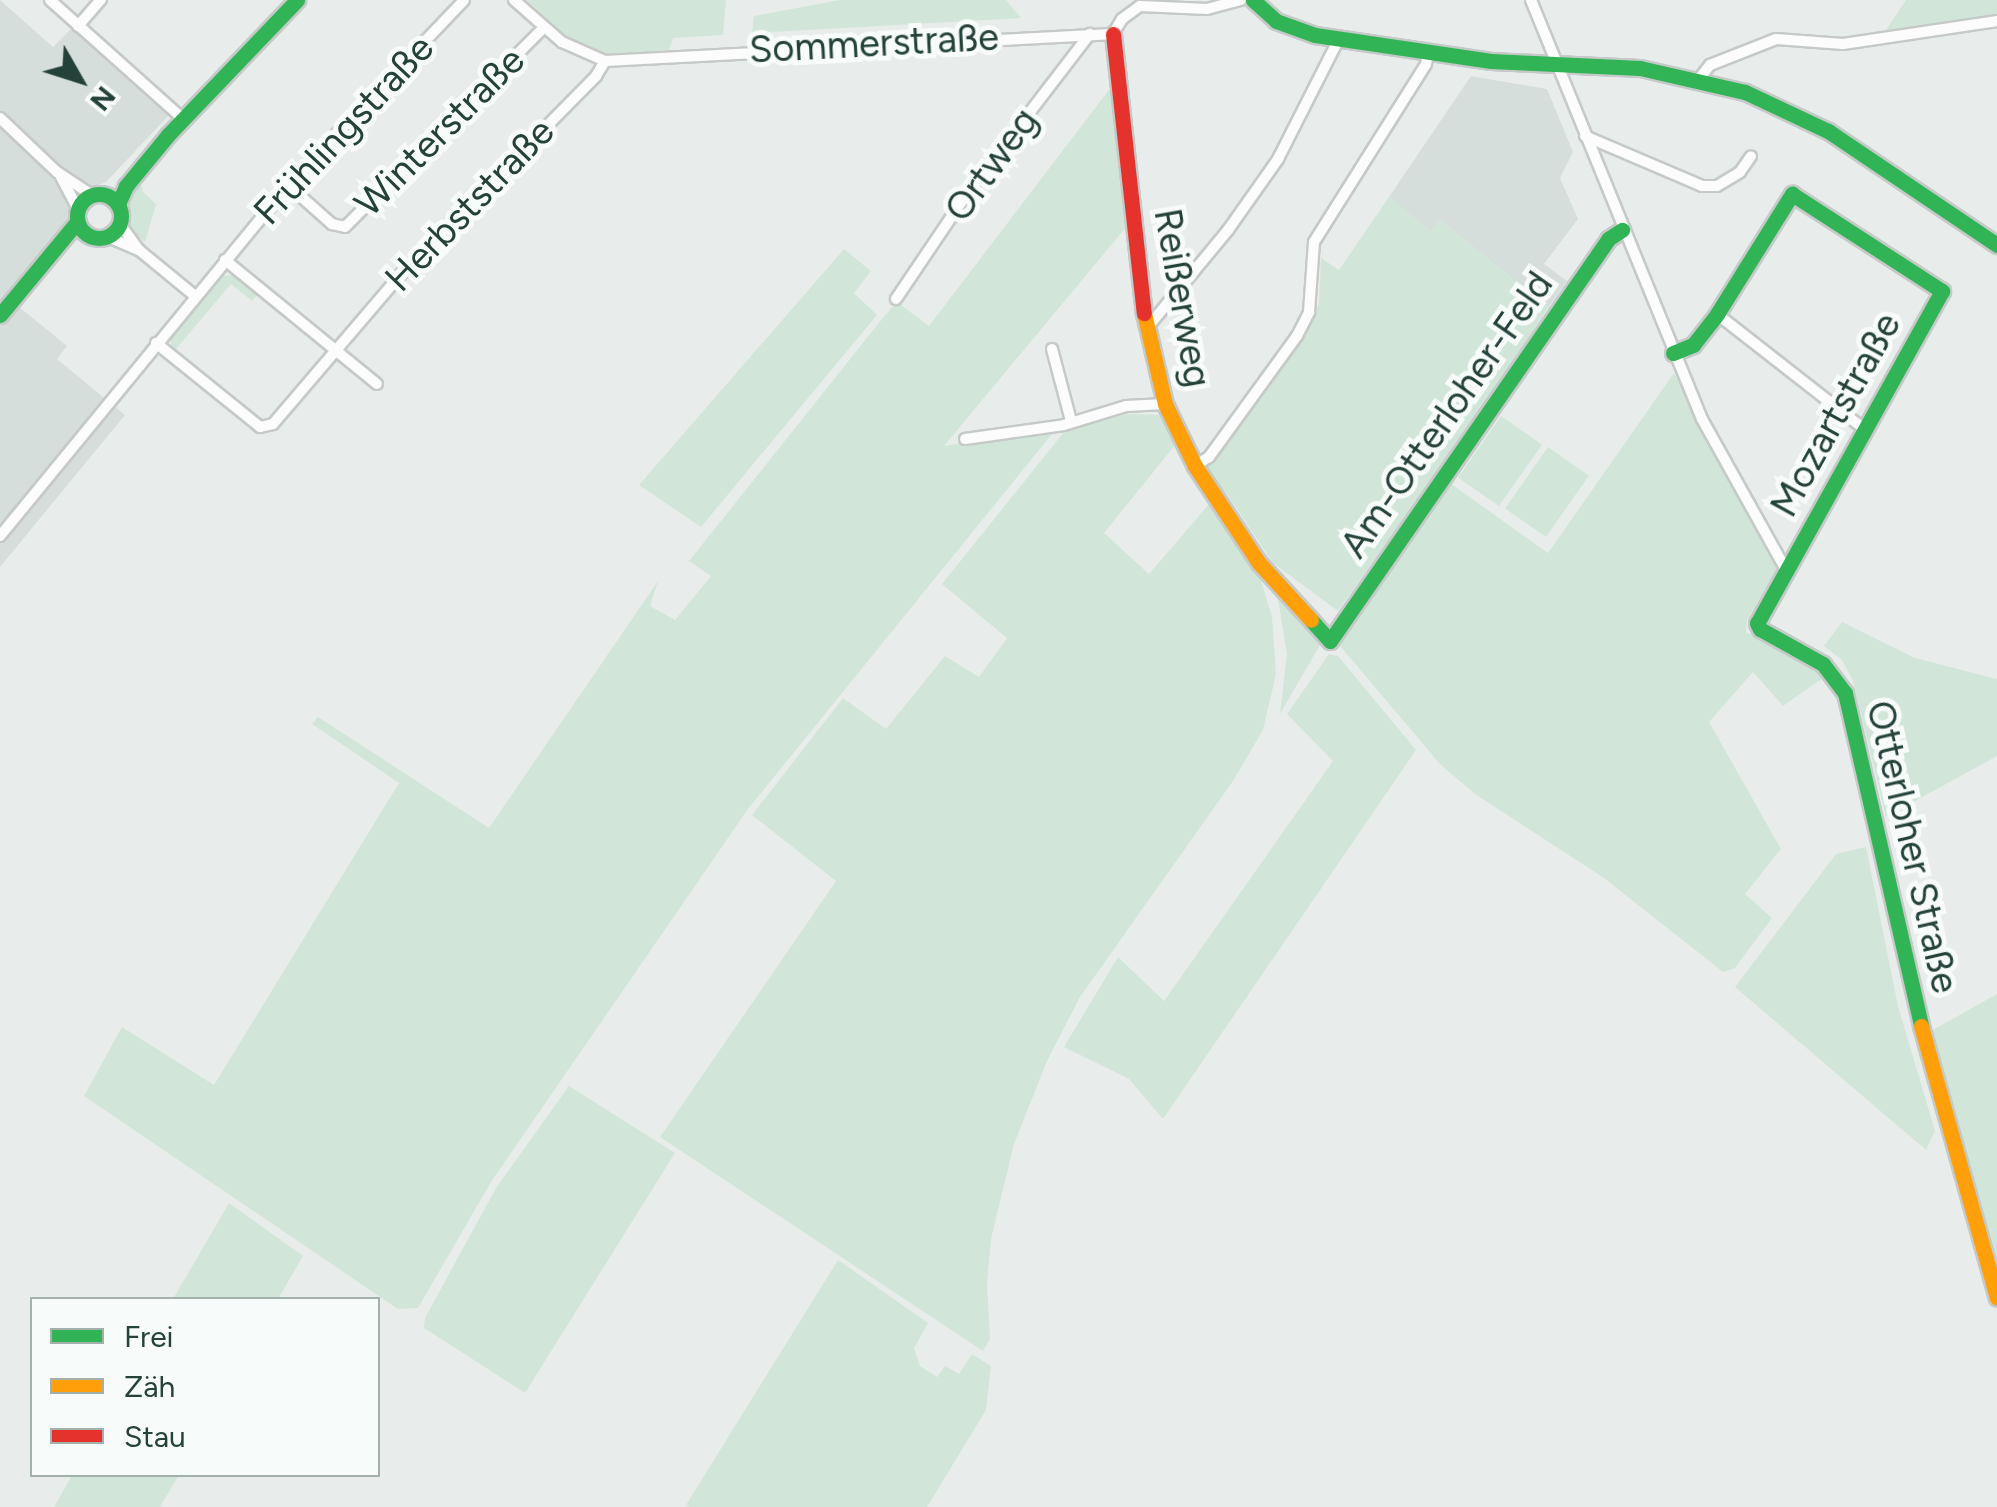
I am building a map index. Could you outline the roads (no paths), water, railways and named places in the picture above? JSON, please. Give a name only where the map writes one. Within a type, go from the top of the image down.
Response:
[{"type":"street","points":[[50,0],[183,119]]},
{"type":"street","points":[[78,26],[101,0]]},
{"type":"street","points":[[194,296],[138,250],[120,224],[118,204],[126,186],[168,135],[297,0]]},
{"type":"street","name":"Frühlingstraße","points":[[225,260],[288,185],[464,0]]},
{"type":"street","name":"Sommerstraße","points":[[514,0],[543,28],[573,49],[605,61],[1113,34]]},
{"type":"street","points":[[1113,34],[1122,19],[1140,6],[1207,8],[1241,0]]},
{"type":"street","points":[[1252,0],[1276,21],[1294,29],[1340,39],[1428,54],[1640,68],[1699,79],[1771,102],[1828,130],[1997,245]]},
{"type":"street","points":[[1534,1],[1555,63],[1673,353],[1728,470],[1785,568]]},
{"type":"street","points":[[1699,79],[1710,64],[1776,40],[1853,43],[1997,21]]},
{"type":"street","name":"Winterstraße","points":[[288,185],[332,224],[349,224],[543,28]]},
{"type":"street","name":"Ortweg","points":[[896,299],[964,198],[1090,34]]},
{"type":"street","name":"Reißerweg","points":[[1113,34],[1146,329],[1165,404],[1195,466],[1259,563],[1330,641]]},
{"type":"street","points":[[1146,329],[1228,230],[1278,159],[1340,39]]},
{"type":"street","points":[[1195,466],[1209,457],[1297,336],[1309,312],[1314,242],[1426,64],[1428,54]]},
{"type":"street","name":"Herbststraße","points":[[156,343],[260,427],[273,424],[334,348],[470,202],[596,76],[605,61]]},
{"type":"street","points":[[0,118],[57,172],[118,204]]},
{"type":"street","points":[[0,315],[44,267],[77,215],[96,194],[168,135]]},
{"type":"street","points":[[1584,136],[1702,186],[1717,186],[1740,172],[1751,156]]},
{"type":"street","points":[[57,172],[77,215],[99,237],[138,250]]},
{"type":"street","name":"Mozartstraße","points":[[1718,314],[1792,194],[1942,291],[1785,568]]},
{"type":"street","points":[[44,267],[120,224]]},
{"type":"street","name":"Am-Otterloher-Feld","points":[[1330,641],[1608,239],[1622,230]]},
{"type":"street","points":[[0,536],[225,260],[377,384]]},
{"type":"street","points":[[1673,353],[1693,345],[1718,314],[1864,429]]},
{"type":"street","points":[[1052,350],[1072,421]]},
{"type":"street","points":[[965,439],[1072,421],[1126,406],[1165,404]]},
{"type":"street","name":"Otterloher Straße","points":[[1785,568],[1757,623],[1823,664],[1845,692],[1909,984],[1997,1298]]}]
